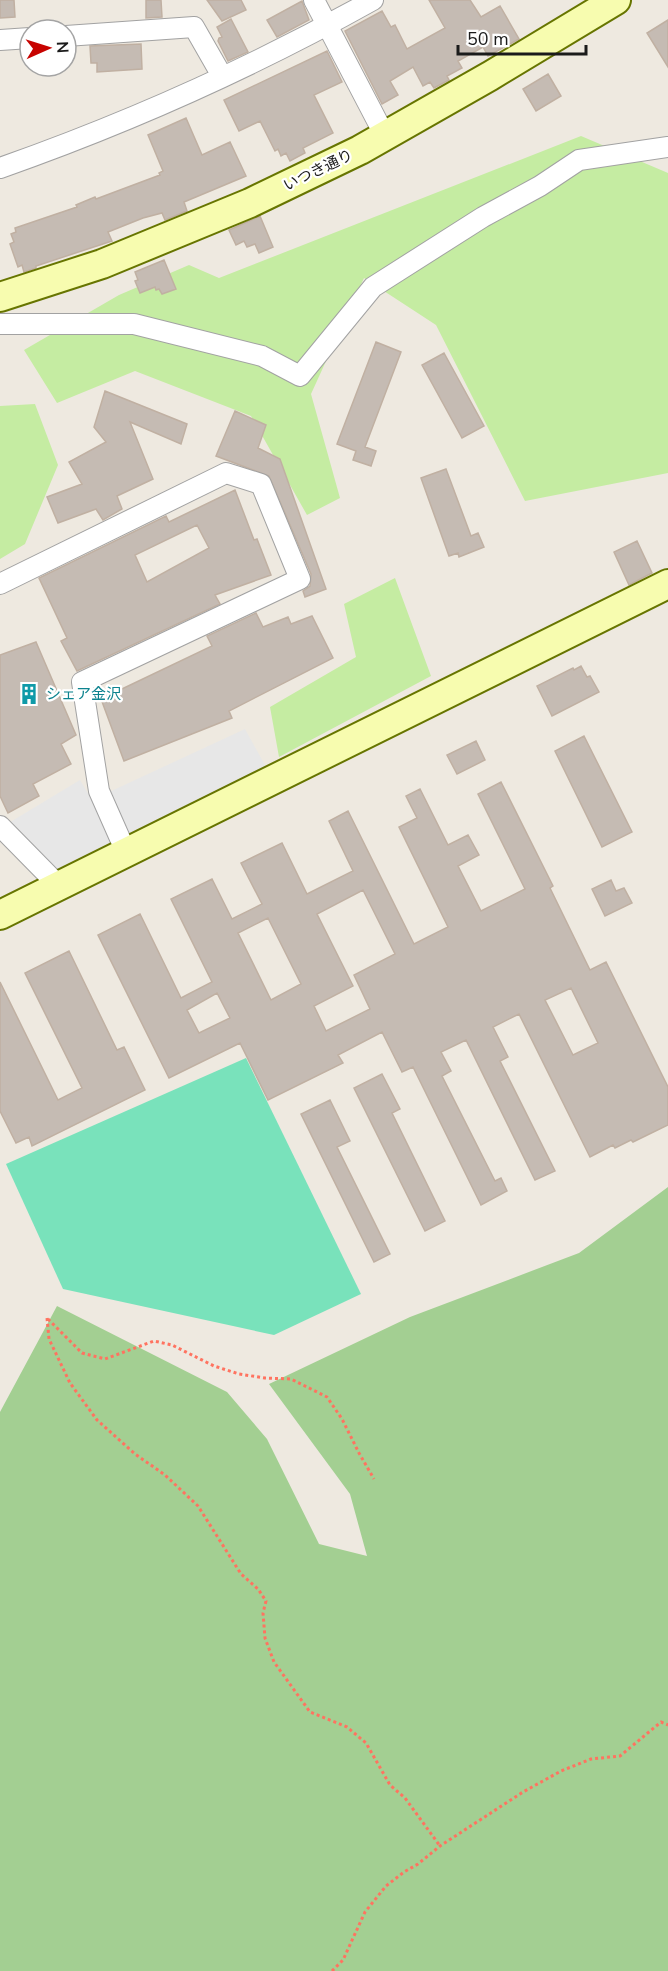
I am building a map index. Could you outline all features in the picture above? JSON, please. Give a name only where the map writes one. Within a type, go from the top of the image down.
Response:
[{"type":"street","points":[[314,0],[385,136]]},
{"type":"street","points":[[0,168],[127,120],[328,26],[373,0]]},
{"type":"street","name":"いつき通り","points":[[0,297],[102,264],[250,203],[360,150],[490,76],[616,0]]},
{"type":"street","points":[[78,35],[194,27],[222,76]]},
{"type":"street","points":[[0,40],[18,39]]},
{"type":"street","points":[[0,324],[134,324],[262,356],[300,376],[373,286],[483,217],[540,186],[579,160],[668,147]]},
{"type":"street","points":[[0,585],[226,473],[261,483],[300,579],[82,681],[99,790],[126,852]]},
{"type":"street","points":[[0,915],[668,584]]},
{"type":"street","points":[[0,826],[58,886]]},
{"type":"path","points":[[374,1479],[327,1396],[291,1379],[240,1374],[214,1366],[172,1345],[154,1341],[105,1359],[82,1353],[47,1318],[49,1339],[70,1383],[97,1420],[135,1454],[165,1475],[198,1506],[241,1574],[258,1589],[266,1601],[263,1613],[265,1638],[274,1662],[310,1712],[346,1727],[366,1743],[390,1785],[405,1798],[440,1846]]},
{"type":"path","points":[[332,1971],[343,1960],[365,1912],[386,1886],[404,1872],[523,1792],[561,1771],[591,1759],[620,1756],[661,1722],[668,1725]]},
{"type":"green space","points":[[581,136],[668,173],[668,473],[525,501],[436,325],[364,278],[311,394],[340,498],[307,515],[251,416],[135,371],[57,403],[24,350],[119,295],[189,265],[219,278]]},
{"type":"green space","points":[[35,404],[58,465],[25,544],[0,559],[0,406]]},
{"type":"green space","points":[[395,578],[431,676],[279,757],[270,707],[356,657],[344,604]]},
{"type":"green space","points":[[246,1058],[361,1294],[274,1335],[63,1289],[6,1164]]},
{"type":"green space","points":[[668,1187],[668,1971],[0,1971],[0,1412],[57,1306],[227,1392],[267,1439],[319,1544],[367,1556],[350,1494],[269,1384],[410,1317],[579,1253]]},
{"type":"shaded area","points":[[245,729],[266,767],[45,876],[7,824],[80,780],[92,800]]},
{"type":"building","points":[[0,0],[14,0],[15,17],[0,18]]},
{"type":"building","points":[[146,0],[161,0],[162,17],[146,18]]},
{"type":"building","points":[[207,0],[241,0],[246,10],[222,21]]},
{"type":"building","points":[[429,0],[470,0],[481,17],[500,6],[519,39],[488,56],[483,47],[458,61],[462,68],[447,76],[449,80],[434,88],[430,82],[423,86],[413,67],[390,81],[398,95],[382,104],[345,31],[382,11],[391,27],[395,25],[407,49],[445,28]]},
{"type":"building","points":[[302,1],[309,20],[277,37],[267,20]]},
{"type":"building","points":[[231,19],[248,52],[228,61],[218,41],[222,37],[217,27]]},
{"type":"building","points":[[668,20],[668,67],[647,33]]},
{"type":"building","points":[[141,44],[142,69],[97,72],[97,63],[91,63],[90,46]]},
{"type":"building","points":[[327,51],[342,82],[314,95],[333,133],[303,148],[305,153],[290,161],[286,153],[281,156],[278,149],[275,151],[260,121],[239,131],[224,100]]},
{"type":"building","points":[[548,74],[561,96],[536,111],[523,89]]},
{"type":"building","points":[[186,118],[202,155],[230,142],[246,176],[184,202],[187,211],[165,220],[162,213],[143,218],[108,232],[112,241],[24,272],[22,265],[18,267],[10,244],[14,242],[11,234],[16,232],[15,228],[160,175],[159,173],[163,171],[148,135]]},
{"type":"building","points":[[260,216],[273,247],[259,253],[255,244],[247,247],[244,241],[236,245],[229,230]]},
{"type":"building","points":[[164,260],[176,289],[162,294],[155,287],[140,293],[135,281],[138,280],[135,272]]},
{"type":"building","points":[[376,342],[401,352],[365,447],[376,451],[371,466],[353,460],[356,451],[337,444]]},
{"type":"building","points":[[444,353],[484,426],[462,438],[422,365]]},
{"type":"building","points":[[105,391],[187,424],[181,444],[130,422],[153,479],[117,496],[122,509],[103,520],[96,509],[58,523],[47,497],[82,484],[69,462],[106,442],[94,427]]},
{"type":"building","points":[[235,411],[266,425],[258,448],[280,459],[326,589],[305,597],[303,591],[310,586],[311,574],[269,476],[216,456]]},
{"type":"building","points":[[446,469],[471,536],[478,533],[484,547],[459,557],[458,553],[449,556],[421,478]]},
{"type":"building","points":[[235,490],[254,540],[257,539],[271,575],[215,595],[220,604],[77,671],[61,641],[67,638],[39,578],[166,516],[169,522]],"holes":[[[197,525],[209,548],[147,582],[135,555]]]},
{"type":"building","points":[[637,541],[652,573],[629,585],[614,552]]},
{"type":"building","points":[[256,613],[263,627],[288,617],[291,624],[312,616],[333,658],[229,711],[232,718],[124,761],[101,699],[212,646],[207,636]]},
{"type":"building","name":"シェア金沢","points":[[36,642],[76,735],[61,744],[71,764],[33,784],[39,796],[8,813],[0,796],[0,655]]},
{"type":"building","points":[[581,666],[599,692],[552,716],[537,686]]},
{"type":"building","points":[[584,736],[632,832],[602,847],[555,751]]},
{"type":"building","points":[[476,741],[485,760],[457,774],[447,755]]},
{"type":"building","points":[[501,782],[553,886],[550,888],[590,970],[606,962],[668,1087],[668,1125],[633,1142],[631,1140],[615,1148],[613,1145],[590,1157],[519,1014],[493,1027],[508,1057],[500,1061],[555,1171],[535,1180],[466,1040],[441,1052],[451,1071],[442,1076],[495,1181],[501,1178],[507,1191],[481,1205],[413,1067],[402,1072],[382,1032],[338,1055],[343,1063],[268,1100],[240,1043],[169,1078],[98,935],[140,914],[181,998],[212,982],[171,899],[212,879],[232,919],[262,904],[241,863],[282,843],[307,894],[353,871],[329,821],[348,811],[414,944],[448,927],[399,827],[417,818],[406,796],[420,789],[448,845],[468,835],[479,855],[458,866],[481,911],[525,889],[478,794]],"holes":[[[363,890],[395,954],[354,975],[370,1009],[326,1031],[314,1006],[353,986],[317,914]],[[268,918],[301,984],[271,1000],[238,933]],[[571,988],[598,1043],[573,1055],[545,1000]],[[217,993],[230,1018],[199,1033],[187,1010]]]},
{"type":"building","points":[[611,880],[616,891],[624,888],[632,903],[605,916],[592,889]]},
{"type":"building","points":[[69,951],[117,1050],[124,1047],[145,1090],[32,1146],[29,1137],[16,1143],[0,1111],[0,982],[58,1100],[82,1088],[25,973]]},
{"type":"building","points":[[382,1074],[400,1109],[392,1113],[445,1221],[425,1231],[354,1088]]},
{"type":"building","points":[[330,1100],[350,1141],[337,1147],[390,1254],[374,1262],[301,1114]]},
{"type":"place","name":"シェア金沢","points":[[29,694]]}]
